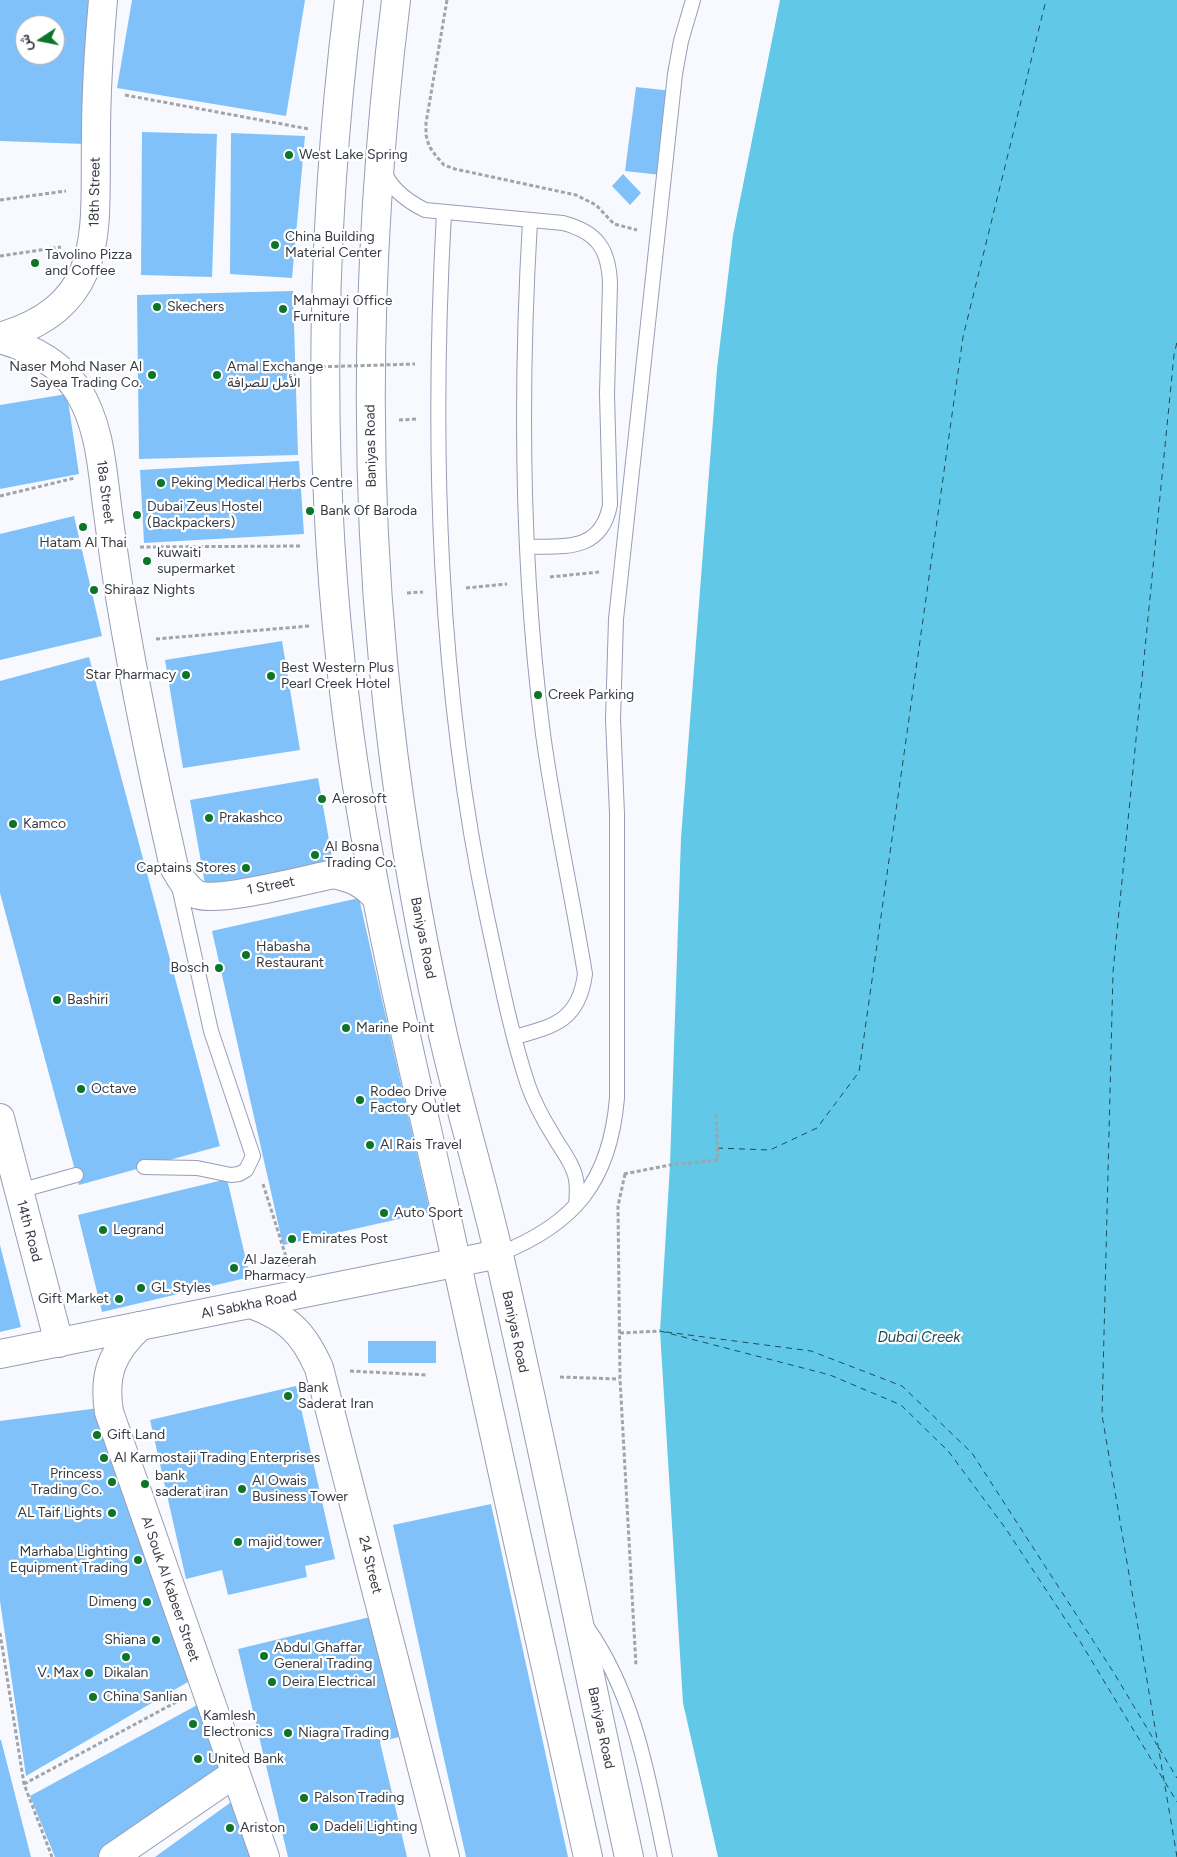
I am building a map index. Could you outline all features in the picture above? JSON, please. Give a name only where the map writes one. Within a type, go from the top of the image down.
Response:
[{"type":"main road","name":"18th Street","points":[[0,338],[28,329],[54,312],[76,288],[89,260],[95,229],[98,90],[103,0]]},
{"type":"main road","points":[[349,0],[335,134],[326,330],[330,520],[345,704],[357,796],[375,896],[588,1857]]},
{"type":"main road","name":"Baniyas Road","points":[[396,0],[379,158],[372,290],[370,422],[377,595],[392,737],[413,888],[444,1038],[498,1254],[629,1857]]},
{"type":"main road","name":"18a Street","points":[[0,338],[28,347],[55,365],[77,389],[91,417],[100,449],[112,548],[127,641],[150,763],[174,867]]},
{"type":"main road","name":"1 Street","points":[[174,867],[188,888],[206,897],[334,874],[350,877],[364,884],[375,896]]},
{"type":"main road","name":"14th Road","points":[[0,1118],[59,1343]]},
{"type":"main road","name":"Al Sabkha Road","points":[[0,1354],[498,1254]]},
{"type":"main road","name":"24 Street","points":[[251,1304],[274,1313],[294,1327],[309,1346],[319,1368],[445,1857]]},
{"type":"main road","name":"Al Souk Al Kabeer Street","points":[[140,1326],[125,1339],[115,1355],[107,1383],[110,1412],[234,1774],[265,1857]]},
{"type":"main road","points":[[113,1857],[234,1774]]},
{"type":"lane","points":[[498,1254],[540,1235],[576,1205],[592,1184],[605,1160],[614,1130],[617,1098],[617,842],[614,669],[622,570],[657,233],[678,58],[693,0]]},
{"type":"lane","points":[[379,158],[384,175],[395,190],[409,202],[425,210],[530,221],[563,222],[580,227],[594,237],[604,251],[610,267],[608,394],[610,505],[604,524],[590,540],[578,545],[527,547]]},
{"type":"lane","points":[[444,213],[439,307],[437,402],[439,496],[455,722],[472,844],[487,919],[521,1062],[536,1103],[575,1174],[577,1189],[576,1205]]},
{"type":"lane","points":[[515,1037],[561,1022],[574,1009],[582,993],[585,974],[554,808],[543,733],[529,582],[524,360],[530,221]]},
{"type":"lane","points":[[144,1167],[197,1168],[231,1175],[239,1174],[251,1164],[252,1147],[226,1078],[211,1031],[174,867]]},
{"type":"lane","points":[[19,1191],[76,1175]]},
{"type":"lane","points":[[576,1612],[598,1643],[616,1675],[631,1710],[666,1857]]},
{"type":"path","points":[[447,0],[426,123],[429,146],[436,156],[444,164],[455,169],[576,196],[596,205],[614,224],[626,229],[657,233]]},
{"type":"path","points":[[98,90],[335,134]]},
{"type":"path","points":[[0,200],[95,187]]},
{"type":"path","points":[[0,256],[92,243]]},
{"type":"path","points":[[315,368],[415,364]]},
{"type":"path","points":[[0,496],[102,472]]},
{"type":"path","points":[[112,548],[307,546]]},
{"type":"path","points":[[377,595],[529,582],[561,575],[622,570]]},
{"type":"path","points":[[127,641],[319,626]]},
{"type":"path","points":[[605,1160],[613,1169],[625,1174],[670,1165],[718,1160],[716,1112]]},
{"type":"path","points":[[252,1147],[290,1271]]},
{"type":"path","points":[[625,1174],[618,1206],[620,1379],[636,1667]]},
{"type":"path","points":[[620,1332],[660,1331]]},
{"type":"path","points":[[372,1373],[427,1375]]},
{"type":"path","points":[[560,1377],[620,1379]]},
{"type":"path","points":[[0,1633],[24,1784],[52,1857]]},
{"type":"path","points":[[0,1673],[6,1672]]},
{"type":"path","points":[[24,1784],[204,1686]]},
{"type":"water","name":"Dubai Creek","points":[[780,0],[1177,0],[1177,1857],[718,1857],[683,1703],[660,1331],[670,1165],[681,838],[717,369],[733,235]]},
{"type":"building","points":[[0,0],[95,0],[85,144],[0,141]]},
{"type":"building","points":[[132,0],[305,0],[286,116],[117,88]]},
{"type":"building","points":[[636,87],[672,91],[661,175],[625,171]]},
{"type":"building","points":[[142,132],[217,134],[212,277],[141,275]]},
{"type":"building","points":[[231,133],[305,136],[292,278],[230,274]]},
{"type":"building","points":[[623,174],[641,193],[630,205],[612,186]]},
{"type":"building","name":"Amal Exchange الأمل للصرافة","points":[[293,291],[298,455],[139,459],[137,295]]},
{"type":"building","points":[[67,394],[79,474],[0,489],[0,405]]},
{"type":"building","points":[[299,461],[304,534],[144,543],[140,470]]},
{"type":"building","points":[[74,516],[102,636],[0,660],[0,534]]},
{"type":"building","points":[[282,641],[300,750],[183,768],[165,660]]},
{"type":"building","points":[[89,657],[220,1146],[79,1185],[0,893],[0,681]]},
{"type":"building","points":[[318,778],[334,868],[206,890],[190,800]]},
{"type":"building","points":[[359,898],[430,1212],[283,1245],[212,931]]},
{"type":"building","points":[[227,1179],[250,1277],[102,1312],[78,1215]]},
{"type":"building","points":[[0,1245],[21,1327],[0,1332]]},
{"type":"building","points":[[368,1341],[436,1341],[436,1363],[368,1363]]},
{"type":"building","name":"Al Owais Business Tower","points":[[296,1386],[335,1559],[305,1566],[307,1577],[228,1595],[222,1570],[186,1579],[150,1420]]},
{"type":"building","points":[[106,1407],[193,1679],[26,1776],[0,1601],[0,1421]]},
{"type":"building","points":[[491,1504],[568,1857],[466,1857],[438,1732],[393,1525]]},
{"type":"building","points":[[370,1617],[399,1737],[380,1742],[407,1857],[288,1857],[238,1649]]},
{"type":"building","points":[[199,1704],[222,1772],[98,1857],[55,1857],[30,1796]]},
{"type":"building","points":[[1,1740],[31,1857],[0,1857]]},
{"type":"building","points":[[234,1800],[252,1857],[155,1857]]},
{"type":"ferry route","points":[[717,1148],[770,1150],[817,1128],[859,1072],[963,337],[1046,0]]},
{"type":"ferry route","points":[[1177,342],[1174,355],[1113,972],[1102,1415],[1177,1857]]},
{"type":"ferry route","points":[[660,1331],[830,1375],[901,1405],[949,1452],[1006,1529],[1081,1643],[1177,1802]]},
{"type":"ferry route","points":[[666,1332],[811,1351],[902,1386],[972,1453],[1114,1673],[1157,1745]]},
{"type":"ferry route","points":[[1159,1748],[1177,1778]]},
{"type":"place","name":"West Lake Spring","points":[[289,155]]},
{"type":"place","name":"China Building Material Center","points":[[275,245]]},
{"type":"place","name":"Tavolino Pizza and Coffee","points":[[35,263]]},
{"type":"place","name":"Skechers","points":[[157,307]]},
{"type":"place","name":"Mahmayi Office Furniture","points":[[283,309]]},
{"type":"place","name":"Naser Mohd Naser Al Sayea Trading Co.","points":[[152,375]]},
{"type":"place","name":"Amal Exchange الأمل للصرافة","points":[[217,375]]},
{"type":"place","name":"Peking Medical Herbs Centre","points":[[161,483]]},
{"type":"place","name":"Bank Of Baroda","points":[[310,511]]},
{"type":"place","name":"Dubai Zeus Hostel (Backpackers)","points":[[137,515]]},
{"type":"place","name":"Hatam Al Thai","points":[[83,527]]},
{"type":"place","name":"kuwaiti supermarket","points":[[147,561]]},
{"type":"place","name":"Shiraaz Nights","points":[[94,590]]},
{"type":"place","name":"Star Pharmacy","points":[[186,675]]},
{"type":"place","name":"Best Western Plus Pearl Creek Hotel","points":[[271,676]]},
{"type":"place","name":"Creek Parking","points":[[538,695]]},
{"type":"place","name":"Aerosoft","points":[[322,799]]},
{"type":"place","name":"Prakashco","points":[[209,818]]},
{"type":"place","name":"Kamco","points":[[13,824]]},
{"type":"place","name":"Al Bosna Trading Co.","points":[[315,855]]},
{"type":"place","name":"Captains Stores","points":[[246,868]]},
{"type":"place","name":"Habasha Restaurant","points":[[246,955]]},
{"type":"place","name":"Bosch","points":[[219,968]]},
{"type":"place","name":"Bashiri","points":[[57,1000]]},
{"type":"place","name":"Marine Point","points":[[346,1028]]},
{"type":"place","name":"Octave","points":[[81,1089]]},
{"type":"place","name":"Rodeo Drive Factory Outlet","points":[[360,1100]]},
{"type":"place","name":"Al Rais Travel","points":[[370,1145]]},
{"type":"place","name":"Auto Sport","points":[[384,1213]]},
{"type":"place","name":"Legrand","points":[[103,1230]]},
{"type":"place","name":"Emirates Post","points":[[292,1239]]},
{"type":"place","name":"Al Jazeerah Pharmacy","points":[[234,1268]]},
{"type":"place","name":"GL Styles","points":[[141,1288]]},
{"type":"place","name":"Gift Market","points":[[119,1299]]},
{"type":"place","name":"Bank Saderat Iran","points":[[288,1396]]},
{"type":"place","name":"Gift Land","points":[[97,1435]]},
{"type":"place","name":"Al Karmostaji Trading Enterprises","points":[[104,1458]]},
{"type":"place","name":"Princess Trading Co.","points":[[112,1482]]},
{"type":"place","name":"bank saderat iran","points":[[145,1484]]},
{"type":"place","name":"Al Owais Business Tower","points":[[242,1489]]},
{"type":"place","name":"AL Taif Lights","points":[[112,1513]]},
{"type":"place","name":"majid tower","points":[[238,1542]]},
{"type":"place","name":"Marhaba Lighting Equipment Trading","points":[[138,1560]]},
{"type":"place","name":"Dimeng","points":[[147,1602]]},
{"type":"place","name":"Shiana","points":[[156,1640]]},
{"type":"place","name":"Abdul Ghaffar General Trading","points":[[264,1656]]},
{"type":"place","name":"Dikalan","points":[[126,1657]]},
{"type":"place","name":"V. Max","points":[[89,1673]]},
{"type":"place","name":"Deira Electrical","points":[[272,1682]]},
{"type":"place","name":"China Sanlian","points":[[93,1697]]},
{"type":"place","name":"Kamlesh Electronics","points":[[193,1724]]},
{"type":"place","name":"Niagra Trading","points":[[288,1733]]},
{"type":"place","name":"United Bank","points":[[198,1759]]},
{"type":"place","name":"Palson Trading","points":[[304,1798]]},
{"type":"place","name":"Dadeli Lighting","points":[[314,1827]]},
{"type":"place","name":"Ariston","points":[[230,1828]]}]
